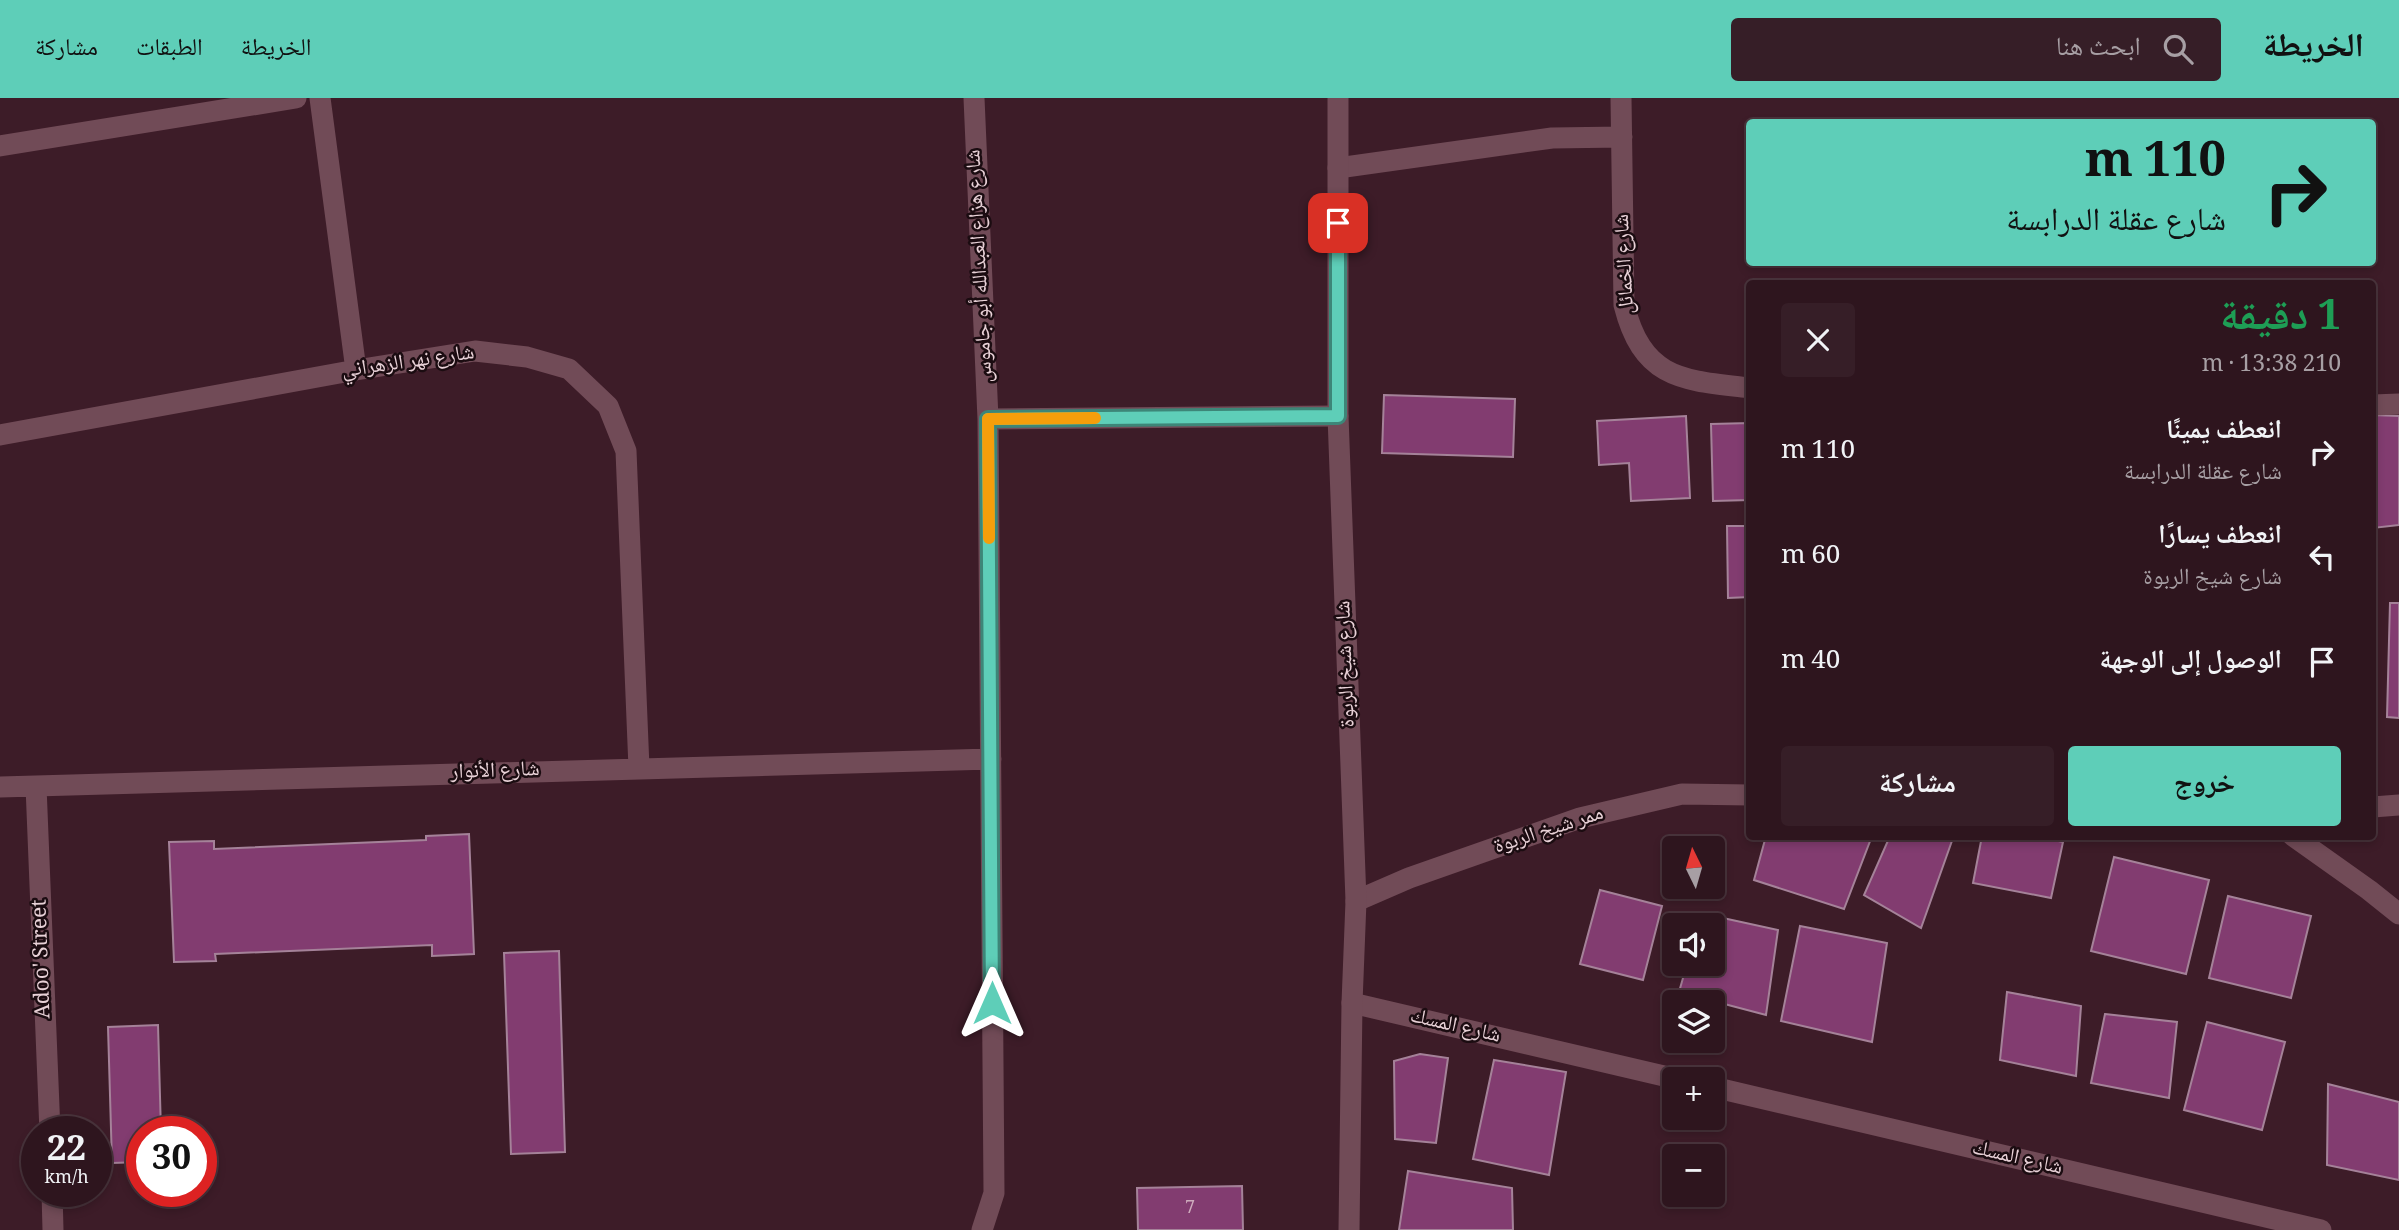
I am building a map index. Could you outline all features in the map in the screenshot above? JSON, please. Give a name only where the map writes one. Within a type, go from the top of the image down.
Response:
[{"type":"street","points":[[0,146],[296,98]]},
{"type":"street","points":[[320,98],[356,369]]},
{"type":"street","name":"شارع هزاع العبدالله أبو جاموس","points":[[974,98],[988,419],[994,1193],[982,1230]]},
{"type":"street","name":"شارع شيخ الربوة","points":[[1338,98],[1338,416],[1356,901],[1349,1230]]},
{"type":"street","name":"شارع الخمائل","points":[[1621,98],[1624,305],[1630,328],[1643,353],[1668,373],[1695,381],[1746,387]]},
{"type":"street","points":[[1338,168],[1552,138],[1622,137]]},
{"type":"street","name":"شارع نهر الزهراني","points":[[0,435],[356,369],[475,351],[527,357],[569,369],[608,406],[626,451],[639,768]]},
{"type":"street","points":[[2376,405],[2399,404]]},
{"type":"street","points":[[988,419],[1338,416]]},
{"type":"street","name":"شارع الأنوار","points":[[0,786],[990,758]]},
{"type":"street","name":"Adoo' Street","points":[[36,786],[49,1116]]},
{"type":"street","name":"ممر شيخ الربوة","points":[[1356,901],[1409,878],[1580,818],[1682,794],[1746,795]]},
{"type":"street","points":[[2376,807],[2399,805]]},
{"type":"street","points":[[2299,840],[2399,914]]},
{"type":"street","name":"شارع المسك","points":[[1352,1003],[1662,1076]]},
{"type":"street","name":"شارع المسك","points":[[1725,1090],[2321,1230]]},
{"type":"street","points":[[52,1207],[53,1230]]},
{"type":"building","points":[[1384,395],[1515,399],[1513,457],[1382,453]]},
{"type":"building","points":[[2376,415],[2399,416],[2399,525],[2376,528]]},
{"type":"building","points":[[1686,416],[1690,498],[1631,501],[1629,463],[1599,465],[1597,421]]},
{"type":"building","points":[[1746,423],[1746,500],[1713,501],[1711,424]]},
{"type":"building","points":[[1727,526],[1746,526],[1746,597],[1728,598]]},
{"type":"building","points":[[2390,603],[2399,603],[2399,718],[2387,717]]},
{"type":"building","points":[[469,834],[474,954],[432,956],[432,945],[215,954],[216,961],[174,962],[169,842],[214,841],[214,849],[426,840],[426,836]]},
{"type":"building","points":[[1765,840],[1870,840],[1844,909],[1754,880]]},
{"type":"building","points":[[1888,840],[1952,840],[1921,928],[1864,895]]},
{"type":"building","points":[[1981,840],[2063,842],[2051,898],[1973,883]]},
{"type":"building","points":[[2114,857],[2209,880],[2186,974],[2091,951]]},
{"type":"building","points":[[1600,890],[1662,906],[1643,980],[1580,964]]},
{"type":"building","points":[[2228,896],[2311,916],[2291,998],[2209,978]]},
{"type":"building","points":[[1725,918],[1778,930],[1766,1015],[1725,1004],[1725,990],[1680,990],[1684,976],[1725,976]]},
{"type":"building","points":[[1800,926],[1887,943],[1872,1042],[1781,1021]]},
{"type":"building","points":[[559,951],[565,1152],[511,1154],[504,953]]},
{"type":"building","points":[[2007,992],[2081,1006],[2076,1076],[2000,1060]]},
{"type":"building","points":[[2105,1014],[2177,1022],[2169,1098],[2091,1083]]},
{"type":"building","points":[[2207,1022],[2285,1042],[2262,1130],[2184,1110]]},
{"type":"building","points":[[158,1025],[161,1116],[126,1116],[126,1163],[112,1163],[108,1027]]},
{"type":"building","points":[[1420,1054],[1448,1058],[1436,1143],[1395,1139],[1394,1061]]},
{"type":"building","points":[[1494,1060],[1566,1072],[1549,1175],[1473,1159]]},
{"type":"building","points":[[2328,1084],[2399,1102],[2399,1180],[2327,1165]]},
{"type":"building","points":[[1408,1171],[1512,1188],[1513,1230],[1399,1230]]},
{"type":"building","points":[[1242,1186],[1243,1230],[1138,1230],[1137,1188]]},
{"type":"slow traffic","points":[[989,538],[988,419],[1095,418]]},
{"type":"route","points":[[992,1003],[988,419],[1338,416],[1338,223]]}]
